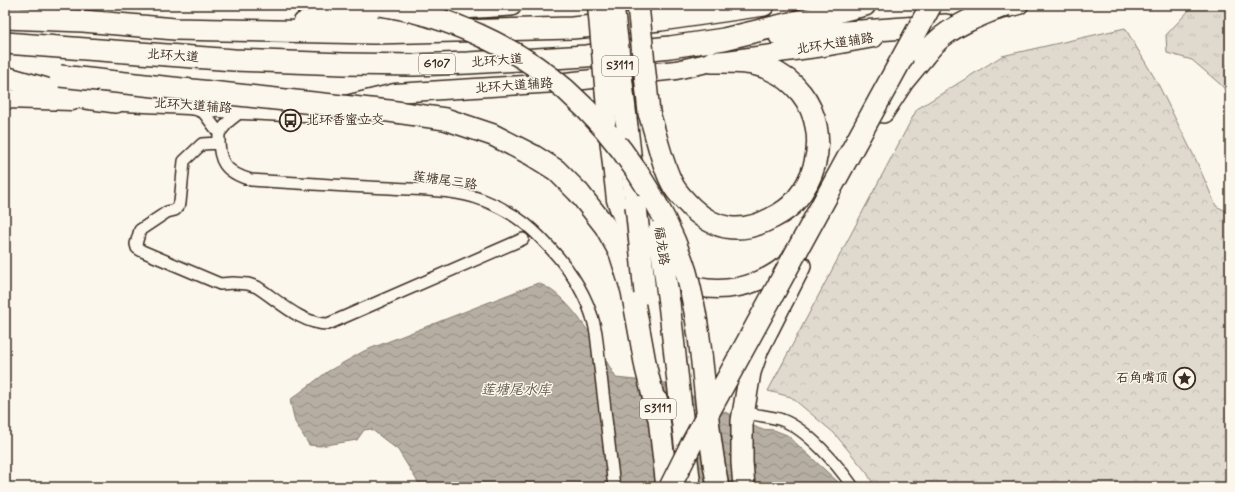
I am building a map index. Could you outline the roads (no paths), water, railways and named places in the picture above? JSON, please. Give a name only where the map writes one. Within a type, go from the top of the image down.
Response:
[{"type":"highway","points":[[379,5],[424,14],[454,24],[496,43],[532,64],[565,90],[592,116],[623,152],[650,192],[672,236],[686,272],[698,324],[710,440],[718,487]]},
{"type":"highway","points":[[274,32],[316,20],[379,13],[511,5]]},
{"type":"highway","name":"福龙路","points":[[613,5],[645,293],[644,331],[658,416],[667,487]]},
{"type":"highway","name":"福龙路","points":[[638,5],[649,113],[658,231],[669,303],[690,487]]},
{"type":"highway","points":[[5,18],[83,21],[175,28],[274,32],[374,33],[572,28],[661,20],[764,5]]},
{"type":"highway","name":"北环大道","points":[[5,43],[234,60],[414,65],[586,56],[670,47],[724,39],[865,5]]},
{"type":"highway","points":[[670,487],[691,445],[931,5]]},
{"type":"highway","points":[[744,487],[742,462],[742,421],[750,372],[758,349],[794,276],[892,96],[904,80],[936,42],[972,19],[1006,5]]},
{"type":"highway","points":[[724,39],[946,25]]},
{"type":"highway","points":[[649,113],[663,161],[675,188],[687,203],[700,215],[714,224],[732,228],[747,227],[763,223],[780,214],[796,201],[812,174],[816,160],[818,140],[815,120],[810,106],[801,93],[787,79],[768,69],[748,63],[712,62]]},
{"type":"highway","points":[[5,71],[389,111],[445,119],[493,134],[556,170],[579,193],[605,226],[620,253],[644,331]]},
{"type":"highway","points":[[5,77],[71,96],[116,102]]},
{"type":"main road","points":[[597,5],[616,200],[621,218],[628,233],[646,259],[662,274],[684,284],[719,289],[736,288],[766,279],[783,267],[816,236]]},
{"type":"main road","name":"北环大道辅路","points":[[5,99],[188,105],[243,110],[306,113],[322,112],[395,93],[556,83],[676,70],[712,62],[907,33],[946,25],[1019,5]]},
{"type":"street","points":[[188,105],[204,113],[219,138]]},
{"type":"street","points":[[243,110],[230,121],[219,138],[202,144],[184,161],[180,203],[175,210],[167,212],[140,230],[136,244],[137,248],[220,284],[248,284],[257,287],[308,320],[319,324],[328,324],[523,239]]},
{"type":"street","name":"莲塘尾三路","points":[[219,138],[220,155],[224,164],[232,172],[251,180],[448,192],[466,195],[482,200],[525,223],[536,233],[572,274],[590,310],[596,333],[614,487]]},
{"type":"street","points":[[752,414],[781,420],[795,426],[813,441],[846,476],[852,487]]},
{"type":"water","name":"莲塘尾水库","points":[[538,283],[562,299],[573,311],[592,338],[616,378],[665,383],[760,429],[774,430],[787,435],[838,482],[840,487],[536,487],[523,481],[516,484],[516,487],[421,487],[398,450],[371,429],[364,430],[357,440],[320,446],[309,445],[295,422],[290,400],[327,372],[364,351]]},
{"type":"place","name":"北环香蜜立交","points":[[290,120]]},
{"type":"place","name":"石角嘴顶","points":[[1184,378]]}]
